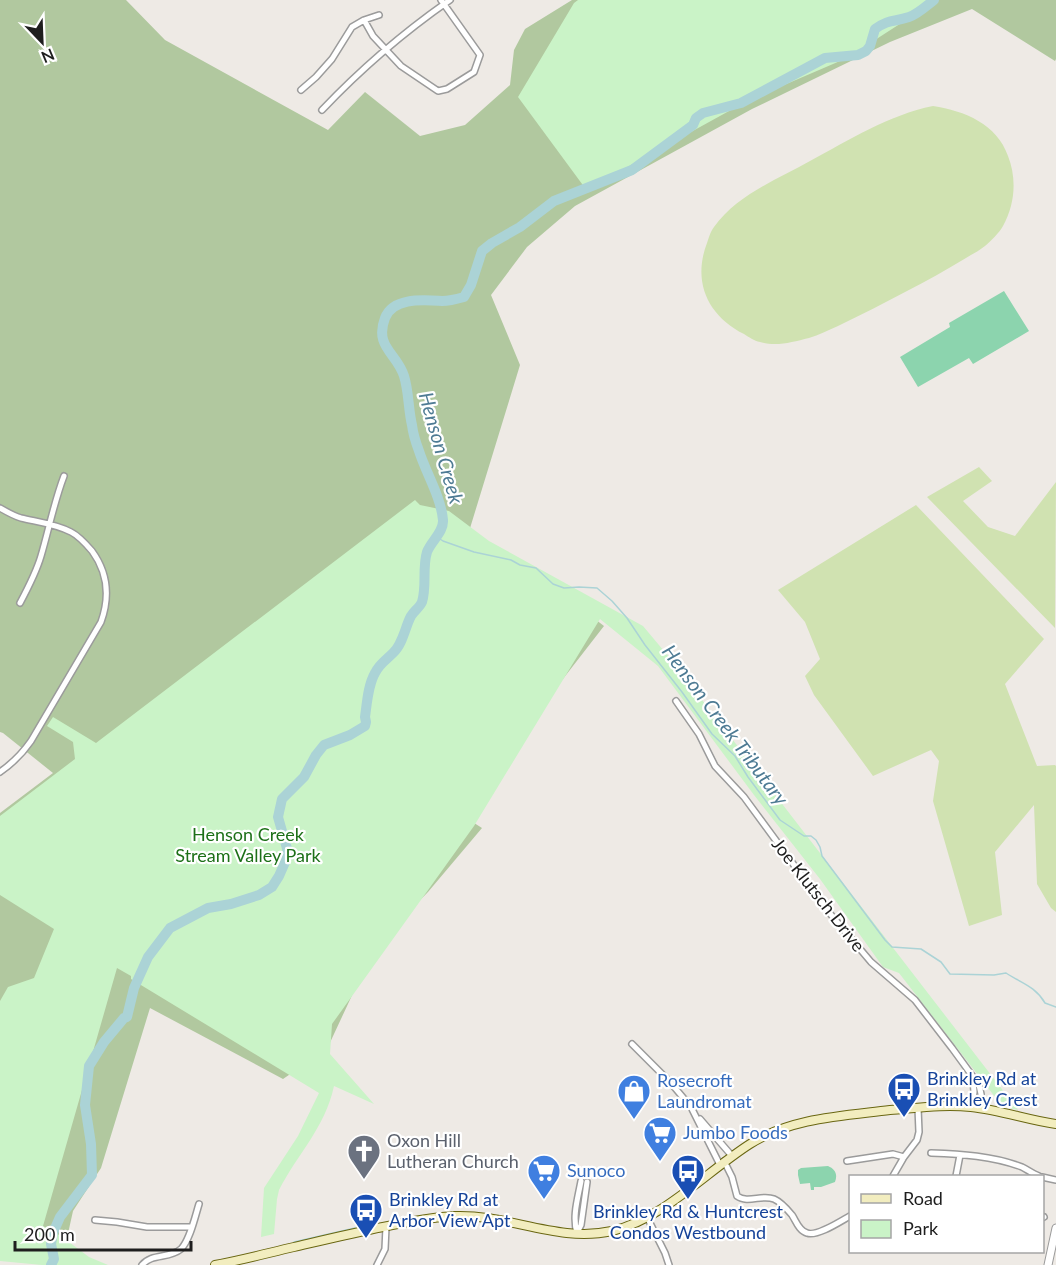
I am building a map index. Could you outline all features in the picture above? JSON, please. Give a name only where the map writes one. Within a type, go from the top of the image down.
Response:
[{"type":"main road","points":[[215,1265],[386,1227],[442,1217],[476,1216],[551,1232],[588,1234],[611,1231],[637,1222],[668,1204],[758,1139],[793,1125],[833,1117],[955,1106],[981,1108],[1056,1124]]},
{"type":"street","points":[[322,110],[361,71],[385,50],[445,1],[480,55],[474,72],[447,89],[438,91],[401,66],[385,50],[373,36],[364,20]]},
{"type":"street","points":[[302,90],[332,59],[352,27],[378,15]]},
{"type":"street","points":[[20,603],[33,578],[64,476]]},
{"type":"street","points":[[0,508],[19,517],[72,532],[86,543],[95,556],[107,585],[105,610],[101,622],[21,756],[0,772]]},
{"type":"street","name":"Joe Klutsch Drive","points":[[676,701],[699,734],[715,766],[749,804],[827,910],[871,962],[915,1000],[952,1048],[980,1088],[981,1108]]},
{"type":"street","points":[[632,1044],[670,1082],[732,1156]]},
{"type":"street","points":[[972,1107],[973,1079]]},
{"type":"street","points":[[894,1175],[917,1140],[918,1108]]},
{"type":"street","points":[[695,1114],[732,1177],[737,1196],[743,1199],[774,1199],[784,1206],[807,1234],[823,1230],[849,1217]]},
{"type":"street","points":[[931,1153],[993,1160],[1018,1166],[1037,1175]]},
{"type":"street","points":[[847,1161],[892,1154],[904,1157]]},
{"type":"street","points":[[956,1175],[960,1155]]},
{"type":"street","points":[[577,1233],[574,1223],[575,1215],[584,1181]]},
{"type":"street","points":[[142,1265],[150,1258],[171,1254],[181,1248],[186,1242],[200,1204]]},
{"type":"street","points":[[647,1217],[669,1265]]},
{"type":"street","points":[[95,1220],[147,1227],[191,1227]]},
{"type":"street","points":[[377,1265],[385,1249],[386,1227]]},
{"type":"street","points":[[1048,1265],[1056,1228]]},
{"type":"green space","points":[[0,0],[126,0],[165,40],[328,130],[365,92],[420,136],[465,125],[510,85],[514,50],[525,29],[572,0],[1056,0],[1055,61],[972,9],[890,42],[752,109],[575,206],[527,247],[491,295],[520,365],[467,538],[553,587],[604,626],[559,684],[471,821],[482,828],[428,892],[375,946],[327,1049],[283,1079],[150,1008],[101,1168],[73,1211],[61,1265],[0,1257],[0,813],[53,773],[0,732]]},
{"type":"green space","points":[[578,0],[937,0],[847,58],[749,100],[585,188],[518,97],[574,3]]},
{"type":"green space","points":[[933,106],[957,111],[988,127],[1003,145],[1008,156],[1014,182],[1010,209],[1003,226],[985,246],[922,283],[847,322],[809,338],[778,344],[766,343],[752,339],[731,327],[721,318],[706,296],[701,271],[711,233],[723,216],[758,189],[854,137],[901,115]]},
{"type":"green space","points":[[1004,291],[1029,331],[973,364],[969,358],[918,387],[900,357],[950,327],[949,323]]},
{"type":"green space","points":[[979,467],[992,481],[963,501],[988,527],[1015,536],[1056,482],[1055,628],[927,497]]},
{"type":"green space","name":"Henson Creek Stream Valley Park","points":[[415,500],[420,505],[449,511],[489,541],[643,626],[1018,1110],[1002,1106],[899,973],[883,967],[820,879],[658,666],[600,619],[474,826],[332,1024],[330,1054],[374,1104],[334,1086],[318,1128],[279,1190],[274,1234],[261,1237],[264,1188],[298,1136],[319,1093],[131,979],[131,976],[117,968],[43,1226],[89,1257],[108,1265],[42,1265],[0,1261],[0,1001],[8,987],[34,978],[54,929],[0,895],[0,816],[75,759],[73,742],[47,726],[53,717],[96,743]]},
{"type":"green space","points":[[916,505],[1044,639],[1005,684],[1037,766],[1056,766],[1056,912],[1051,908],[1037,884],[1034,805],[995,852],[1002,915],[969,926],[933,801],[939,761],[931,750],[873,776],[814,695],[805,676],[820,659],[805,622],[778,590]]},
{"type":"green space","points":[[828,1166],[835,1172],[835,1182],[814,1187],[814,1190],[811,1190],[810,1183],[800,1184],[798,1170],[801,1168]]},
{"type":"waterway","name":"Henson Creek Tributary","points":[[51,1265],[54,1259],[51,1244],[53,1233],[60,1217],[92,1175],[91,1144],[85,1105],[89,1066],[104,1042],[127,1017],[134,988],[148,957],[170,928],[208,908],[231,904],[259,895],[272,887],[288,852],[278,817],[282,799],[304,777],[324,745],[350,735],[365,726],[367,700],[373,678],[379,667],[402,640],[411,616],[422,602],[427,552],[443,524],[442,511],[415,438],[404,376],[382,336],[382,328],[389,311],[409,301],[445,301],[464,297],[471,285],[482,251],[520,227],[554,201],[632,170],[693,125],[696,118],[703,113],[741,103],[825,58],[858,55],[866,51],[870,46],[875,29],[888,22],[912,16],[934,0]]},
{"type":"waterway","name":"Henson Creek Tributary","points":[[437,537],[474,552],[536,568],[553,584],[564,588],[597,588],[627,618],[712,734],[735,756],[780,820],[804,836],[811,836],[816,840],[822,856],[892,947],[921,949],[941,962],[950,974],[1006,973],[1032,989],[1045,1003],[1056,1007]]},
{"type":"waterway","points":[[294,1242],[355,1228]]},
{"type":"place","name":"Brinkley Rd at Brinkley Crest","points":[[904,1118]]},
{"type":"place","name":"Rosecroft Laundromat","points":[[634,1120]]},
{"type":"place","name":"Jumbo Foods","points":[[660,1162]]},
{"type":"place","name":"Oxon Hill Lutheran Church","points":[[364,1180]]},
{"type":"place","name":"Sunoco","points":[[544,1200]]},
{"type":"place","name":"Brinkley Rd & Huntcrest Condos Westbound","points":[[688,1200]]},
{"type":"place","name":"Brinkley Rd at Arbor View Apt","points":[[366,1239]]},
{"type":"water label","name":"Henson Creek","points":[[441,448]]}]
